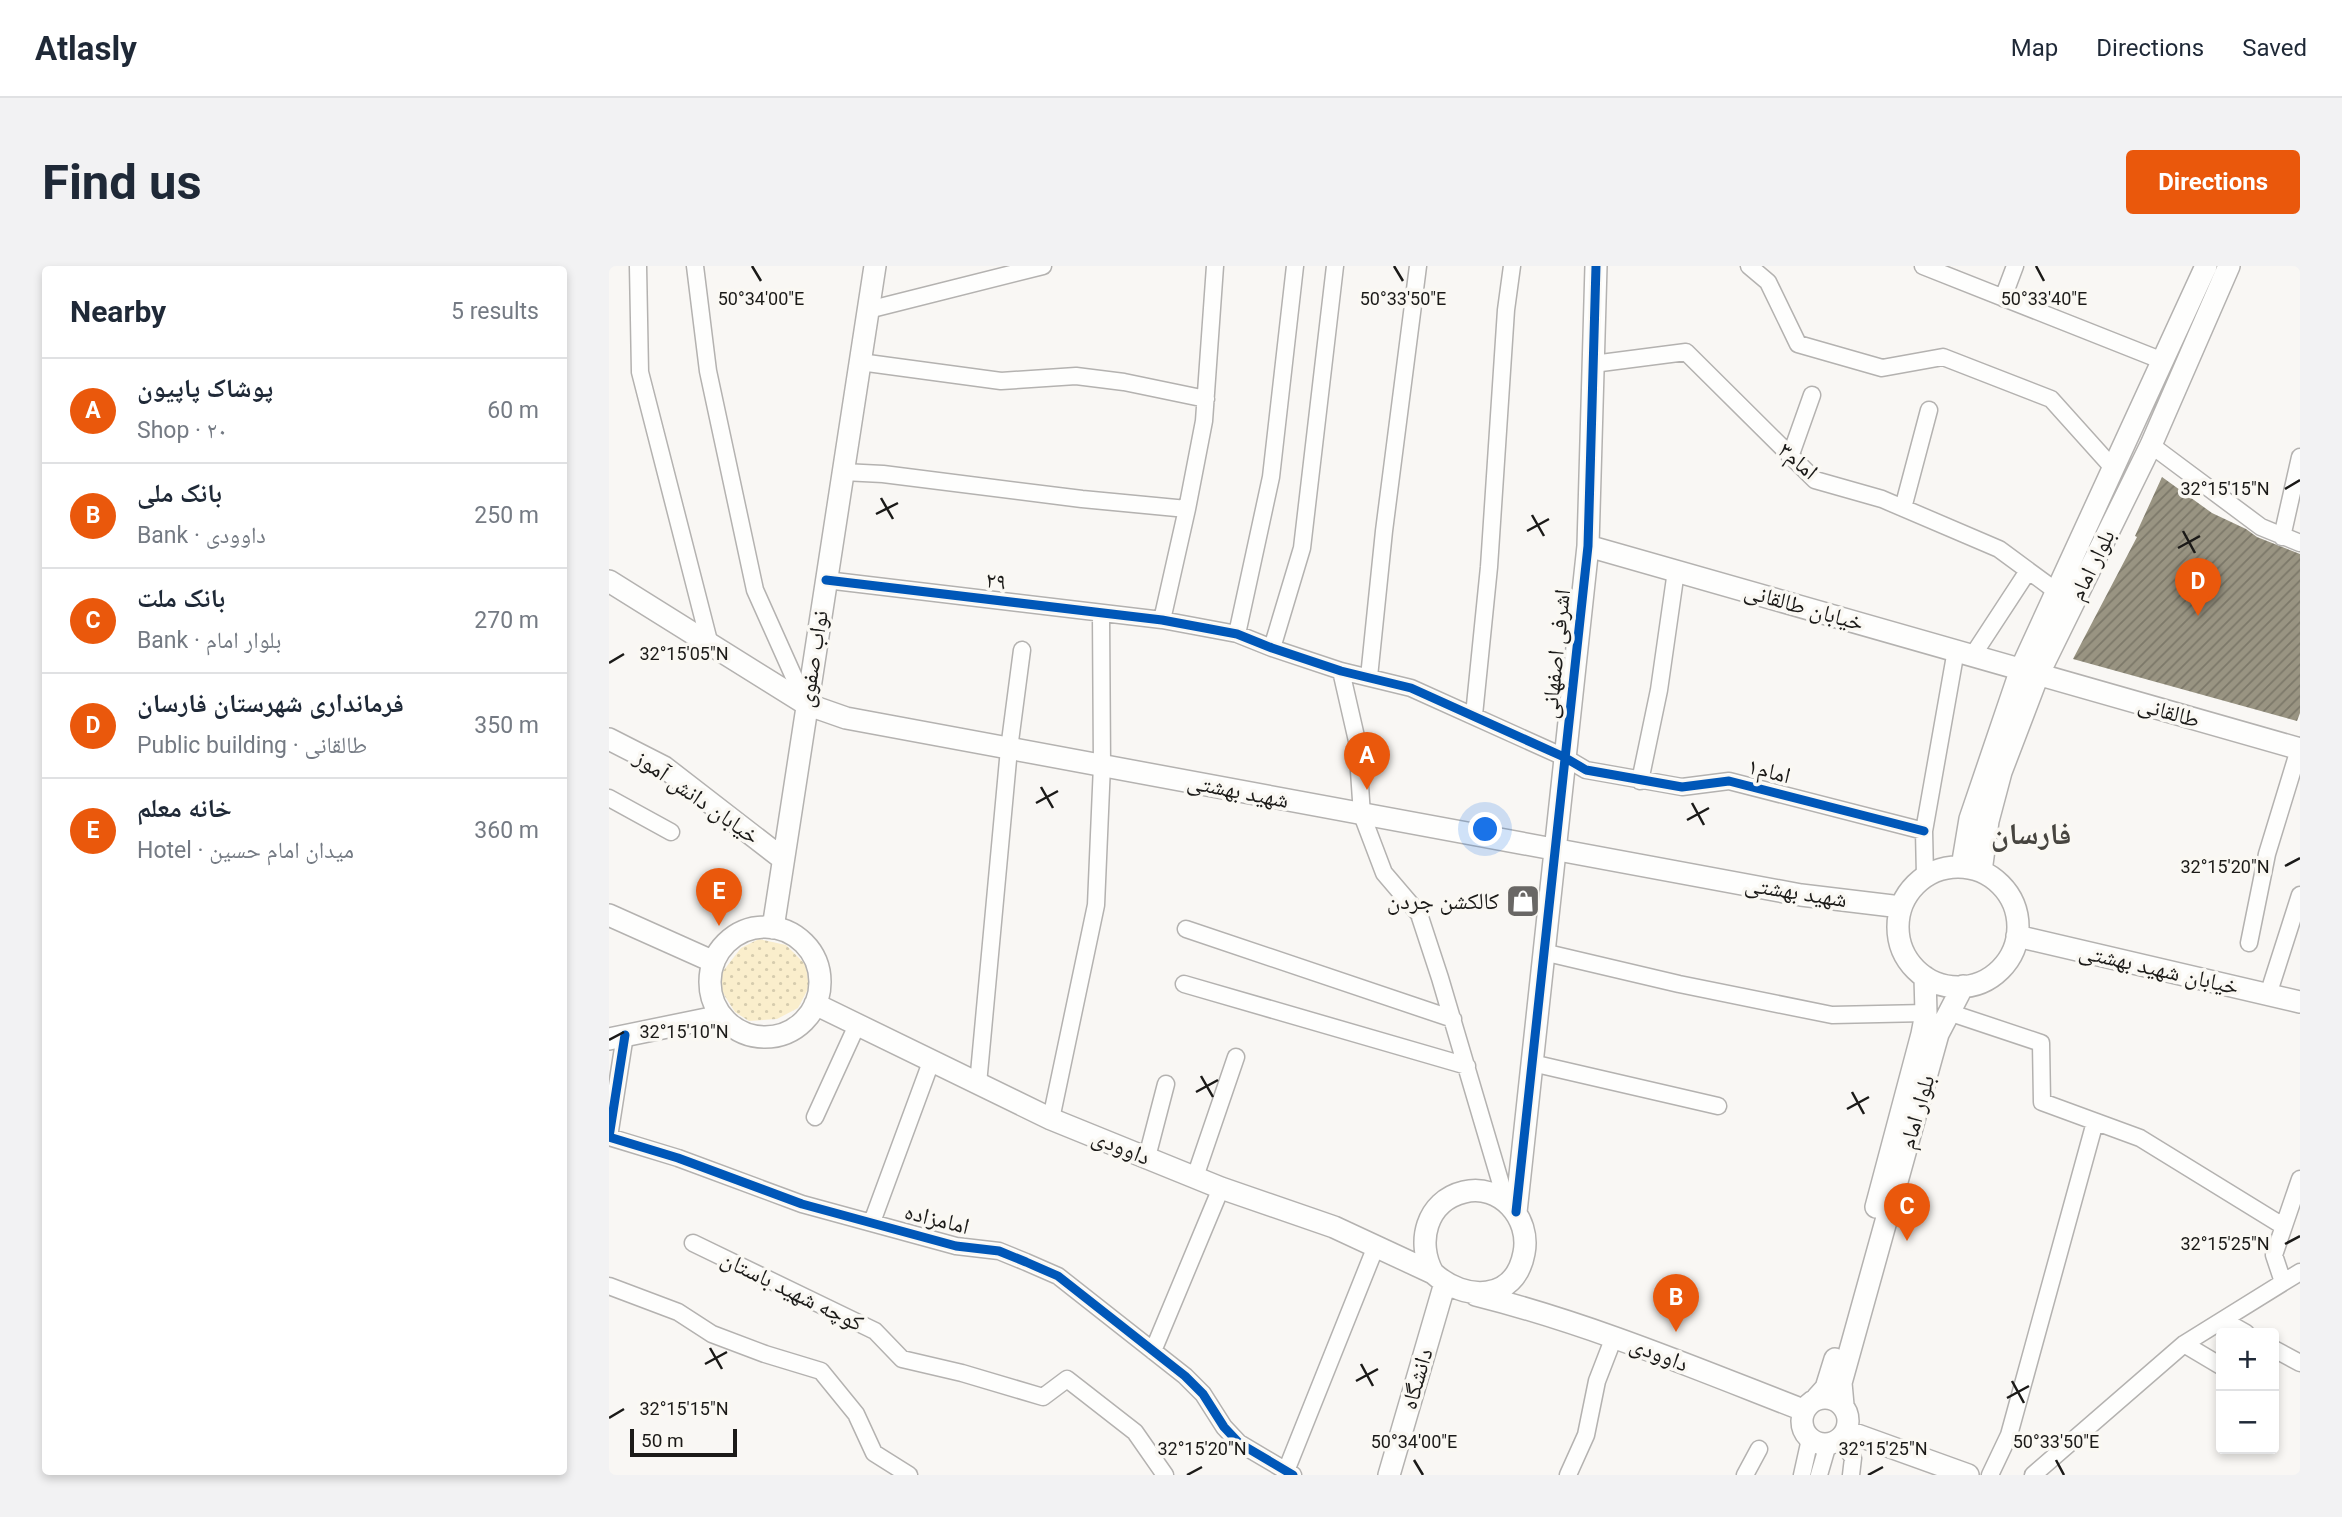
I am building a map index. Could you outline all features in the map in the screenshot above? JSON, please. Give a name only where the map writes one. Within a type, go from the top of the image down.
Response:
[{"type":"main road","name":"نواب صفوی","points":[[773,928],[875,266]]},
{"type":"main road","name":"اشرفی اصفهانی","points":[[1511,1206],[1532,1063],[1588,546],[1596,266]]},
{"type":"main road","name":"بلوار امام","points":[[1972,869],[2029,672],[2056,592],[2206,266]]},
{"type":"main road","name":"بلوار امام","points":[[2029,672],[2151,446],[2229,266]]},
{"type":"main road","name":"خیابان طالقانی","points":[[1588,546],[2029,672]]},
{"type":"main road","name":"شهید بهشتی","points":[[609,581],[806,704],[846,718],[1801,895],[1901,907]]},
{"type":"main road","name":"طالقانی","points":[[2029,672],[2300,748]]},
{"type":"main road","name":"خیابان دانش آموز","points":[[609,739],[664,767],[783,859]]},
{"type":"main road","points":[[1943,868],[1972,869],[1998,882],[2010,897],[2017,916],[2017,936],[2011,954],[1999,970],[1982,981],[1963,986],[1943,985],[1925,977],[1910,964],[1901,946],[1897,927],[1901,907],[1910,890],[1925,876],[1943,868]]},
{"type":"main road","points":[[609,915],[714,962]]},
{"type":"main road","points":[[757,928],[773,928],[789,933],[803,942],[819,971],[820,988],[807,1018],[794,1029],[780,1035],[747,1035],[721,1016],[713,1002],[711,970],[727,942],[741,933],[757,928]]},
{"type":"main road","name":"خیابان شهید بهشتی","points":[[2017,936],[2300,1002]]},
{"type":"main road","name":"بلوار امام","points":[[1810,1404],[1826,1388],[1830,1377],[1926,1013],[1925,977]]},
{"type":"main road","name":"بلوار امام","points":[[1843,1405],[1841,1383],[1938,1034],[1963,986]]},
{"type":"main road","name":"داوودی","points":[[815,1004],[1051,1119],[1221,1188],[1334,1227],[1439,1278]]},
{"type":"main road","points":[[617,1037],[721,1016]]},
{"type":"main road","points":[[1479,1191],[1511,1206],[1523,1223],[1526,1238],[1521,1266],[1512,1279],[1486,1293],[1471,1294],[1439,1278],[1427,1261],[1424,1247],[1430,1219],[1438,1206],[1464,1192],[1479,1191]]},
{"type":"main road","name":"دانشگاه","points":[[1389,1475],[1439,1278]]},
{"type":"main road","name":"داوودی","points":[[1471,1294],[1516,1305],[1810,1404]]},
{"type":"main road","points":[[1831,1438],[1848,1422],[1847,1413],[1843,1405],[1826,1397],[1810,1404],[1802,1426],[1831,1438],[1968,1475]]},
{"type":"street","points":[[638,266],[640,372],[710,645]]},
{"type":"street","points":[[695,266],[708,371],[755,590],[806,704]]},
{"type":"street","points":[[868,310],[1043,266]]},
{"type":"street","points":[[1162,620],[1204,421],[1215,266]]},
{"type":"street","points":[[1237,634],[1271,477],[1295,266]]},
{"type":"street","points":[[1272,648],[1302,548],[1335,266]]},
{"type":"street","points":[[1369,677],[1385,518],[1418,266]]},
{"type":"street","points":[[1474,715],[1489,567],[1506,310],[1512,266]]},
{"type":"street","points":[[1749,266],[1769,282],[1798,344],[1881,368],[1943,357],[2051,400],[2113,468]]},
{"type":"street","points":[[1923,266],[2163,360]]},
{"type":"street","points":[[2003,298],[2015,266]]},
{"type":"street","name":"امام۳","points":[[1593,364],[1686,352],[1815,480],[1882,499],[1999,549],[2056,592]]},
{"type":"street","points":[[860,362],[1000,381],[1076,376],[1124,382],[1206,399]]},
{"type":"street","points":[[1790,457],[1812,396]]},
{"type":"street","points":[[1903,508],[1929,410]]},
{"type":"street","points":[[2151,446],[2261,527],[2300,543]]},
{"type":"street","points":[[2282,537],[2300,457]]},
{"type":"street","points":[[843,472],[883,474],[1187,509]]},
{"type":"street","points":[[1640,781],[1659,690],[1676,571]]},
{"type":"street","points":[[1925,876],[1924,831],[1964,653],[2028,571]]},
{"type":"street","name":"۲۹","points":[[825,580],[1162,620],[1237,634],[1341,671],[1369,677]]},
{"type":"street","points":[[1051,1119],[1096,905],[1102,765],[1101,612]]},
{"type":"street","points":[[978,1084],[1009,750],[1022,650]]},
{"type":"street","points":[[1341,671],[1357,741],[1362,815],[1384,873],[1419,914],[1511,1206]]},
{"type":"street","name":"امام۱","points":[[1369,677],[1411,688],[1564,757],[1586,770],[1682,787],[1729,781],[1924,831]]},
{"type":"street","points":[[2249,943],[2267,854],[2300,748]]},
{"type":"street","points":[[609,798],[671,832]]},
{"type":"street","points":[[2268,995],[2300,895]]},
{"type":"street","points":[[1186,929],[1453,1019]]},
{"type":"street","points":[[1543,953],[1832,1015],[1926,1013]]},
{"type":"street","points":[[1184,984],[1467,1066]]},
{"type":"street","points":[[1948,1012],[2041,1043],[2042,1102],[2140,1138],[2283,1226]]},
{"type":"street","points":[[815,1117],[856,1024]]},
{"type":"street","name":"امامزاده","points":[[617,1037],[609,1137],[678,1158],[802,1203],[956,1246],[999,1251],[1058,1276],[1185,1376],[1203,1394],[1224,1427],[1239,1443],[1290,1473]]},
{"type":"street","points":[[1195,1177],[1236,1058]]},
{"type":"street","points":[[872,1222],[931,1062]]},
{"type":"street","points":[[1532,1063],[1718,1106]]},
{"type":"street","points":[[1147,1157],[1166,1084]]},
{"type":"street","points":[[1990,1475],[2009,1436],[2095,1122]]},
{"type":"street","points":[[2283,1282],[2274,1255],[2300,1179]]},
{"type":"street","points":[[1153,1351],[1221,1188]]},
{"type":"street","name":"کوچه شهید باستان","points":[[693,1243],[875,1331],[902,1359],[1043,1397],[1067,1379],[1135,1432],[1165,1475]]},
{"type":"street","points":[[1290,1473],[1376,1246]]},
{"type":"street","points":[[2033,1475],[2184,1344],[2300,1272]]},
{"type":"street","points":[[609,1286],[678,1312],[712,1334],[821,1371],[856,1414],[874,1453],[909,1475]]},
{"type":"street","points":[[2223,1320],[2237,1328]]},
{"type":"street","points":[[1568,1475],[1586,1434],[1597,1381],[1614,1337]]},
{"type":"street","points":[[2184,1344],[2216,1363]]},
{"type":"street","points":[[2279,1352],[2300,1363]]},
{"type":"street","points":[[1802,1475],[1831,1438]]},
{"type":"street","points":[[1819,1475],[1831,1438]]},
{"type":"street","points":[[1831,1438],[1853,1458],[1851,1475]]},
{"type":"street","points":[[1745,1475],[1759,1449]]},
{"type":"shaded area","points":[[759,939],[786,945],[806,965],[809,987],[798,1008],[777,1019],[749,1021],[735,1012],[721,990],[720,975],[741,948]]},
{"type":"building","points":[[2162,477],[2212,513],[2257,537],[2300,554],[2300,713],[2297,721],[2073,659],[2137,537],[2135,536]]},
{"type":"cycle path","points":[[1516,1212],[1588,546],[1596,266]]},
{"type":"cycle path","points":[[826,580],[1162,620],[1237,634],[1341,671],[1411,688],[1564,757],[1586,770],[1682,787],[1729,781],[1924,831]]},
{"type":"cycle path","points":[[625,1035],[609,1137],[678,1158],[802,1204],[956,1246],[999,1251],[1058,1276],[1185,1376],[1203,1394],[1224,1427],[1239,1443],[1293,1475]]},
{"type":"place","name":"فرمانداری شهرستان فارسان","points":[[2198,616]]},
{"type":"place","name":"پوشاک پاپیون","points":[[1367,790]]},
{"type":"place","name":"کالکشن جردن","points":[[1523,901]]},
{"type":"place","name":"خانه معلم","points":[[719,926]]},
{"type":"place","name":"بانک ملت","points":[[1907,1241]]},
{"type":"place","name":"بانک ملی","points":[[1676,1332]]},
{"type":"district","name":"فارسان","points":[[2031,833]]}]
